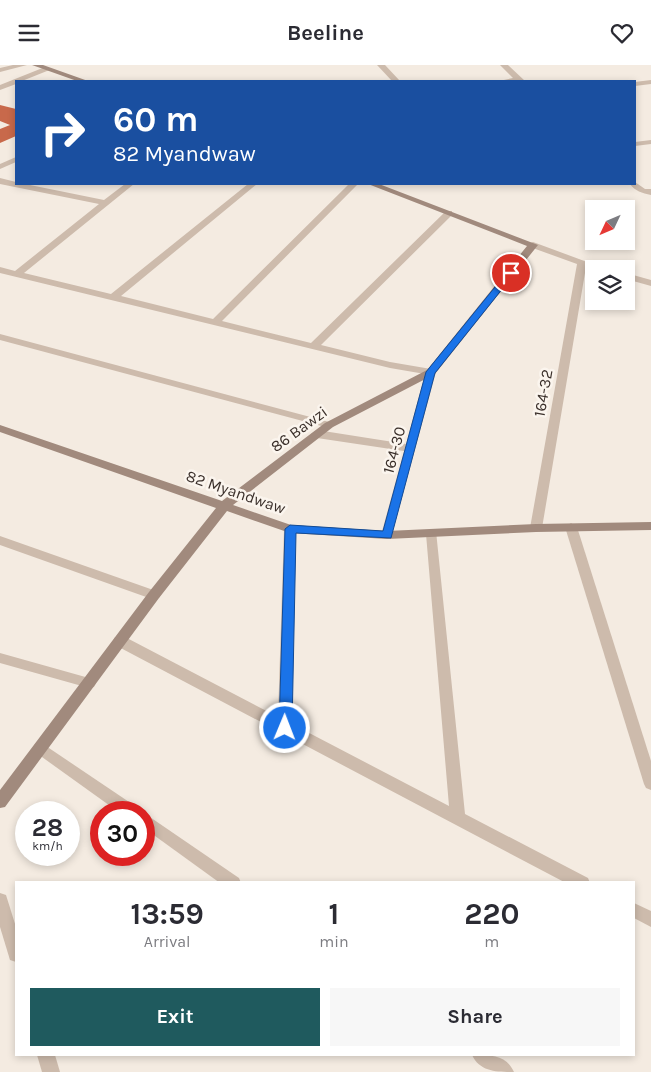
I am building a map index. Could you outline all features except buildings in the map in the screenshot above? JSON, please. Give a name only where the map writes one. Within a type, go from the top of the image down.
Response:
[{"type":"street","points":[[0,70],[23,65]]},
{"type":"street","points":[[36,65],[81,80]]},
{"type":"street","points":[[381,65],[395,80]]},
{"type":"street","points":[[504,65],[520,80]]},
{"type":"street","points":[[19,80],[48,69]]},
{"type":"street","points":[[0,88],[15,81]]},
{"type":"street","points":[[636,84],[651,81]]},
{"type":"street","points":[[636,144],[651,142]]},
{"type":"street","points":[[0,167],[15,160]]},
{"type":"street","points":[[0,181],[15,184]]},
{"type":"street","points":[[19,185],[104,203]]},
{"type":"street","points":[[18,273],[129,185]]},
{"type":"street","points":[[114,297],[252,185]]},
{"type":"street","points":[[216,323],[353,185]]},
{"type":"street","points":[[375,185],[585,264]]},
{"type":"street","points":[[636,185],[647,192]]},
{"type":"street","points":[[314,346],[449,213]]},
{"type":"street","name":"86 Bawzi","points":[[0,802],[154,595],[225,505],[329,425],[431,372],[533,245]]},
{"type":"street","name":"164-32","points":[[536,528],[582,263]]},
{"type":"street","points":[[0,269],[390,365],[431,372]]},
{"type":"street","points":[[635,279],[651,283]]},
{"type":"street","points":[[0,337],[329,425]]},
{"type":"street","name":"164-30","points":[[387,535],[431,372]]},
{"type":"street","name":"82 Myandwaw","points":[[0,428],[290,529],[387,535],[536,528],[651,526]]},
{"type":"street","points":[[317,434],[411,448]]},
{"type":"street","points":[[571,527],[651,784]]},
{"type":"street","points":[[285,728],[290,529]]},
{"type":"street","points":[[432,534],[458,818]]},
{"type":"street","points":[[0,540],[154,595]]},
{"type":"street","points":[[120,641],[578,881]]},
{"type":"street","points":[[0,658],[89,683]]},
{"type":"street","points":[[40,748],[116,801]]},
{"type":"street","points":[[155,828],[230,881]]},
{"type":"street","points":[[0,899],[15,951]]},
{"type":"street","points":[[635,911],[651,919]]},
{"type":"street","points":[[46,1056],[51,1072]]},
{"type":"street","points":[[481,1056],[505,1072]]},
{"type":"route","points":[[285,728],[290,529],[387,535],[431,372],[511,273]]}]
